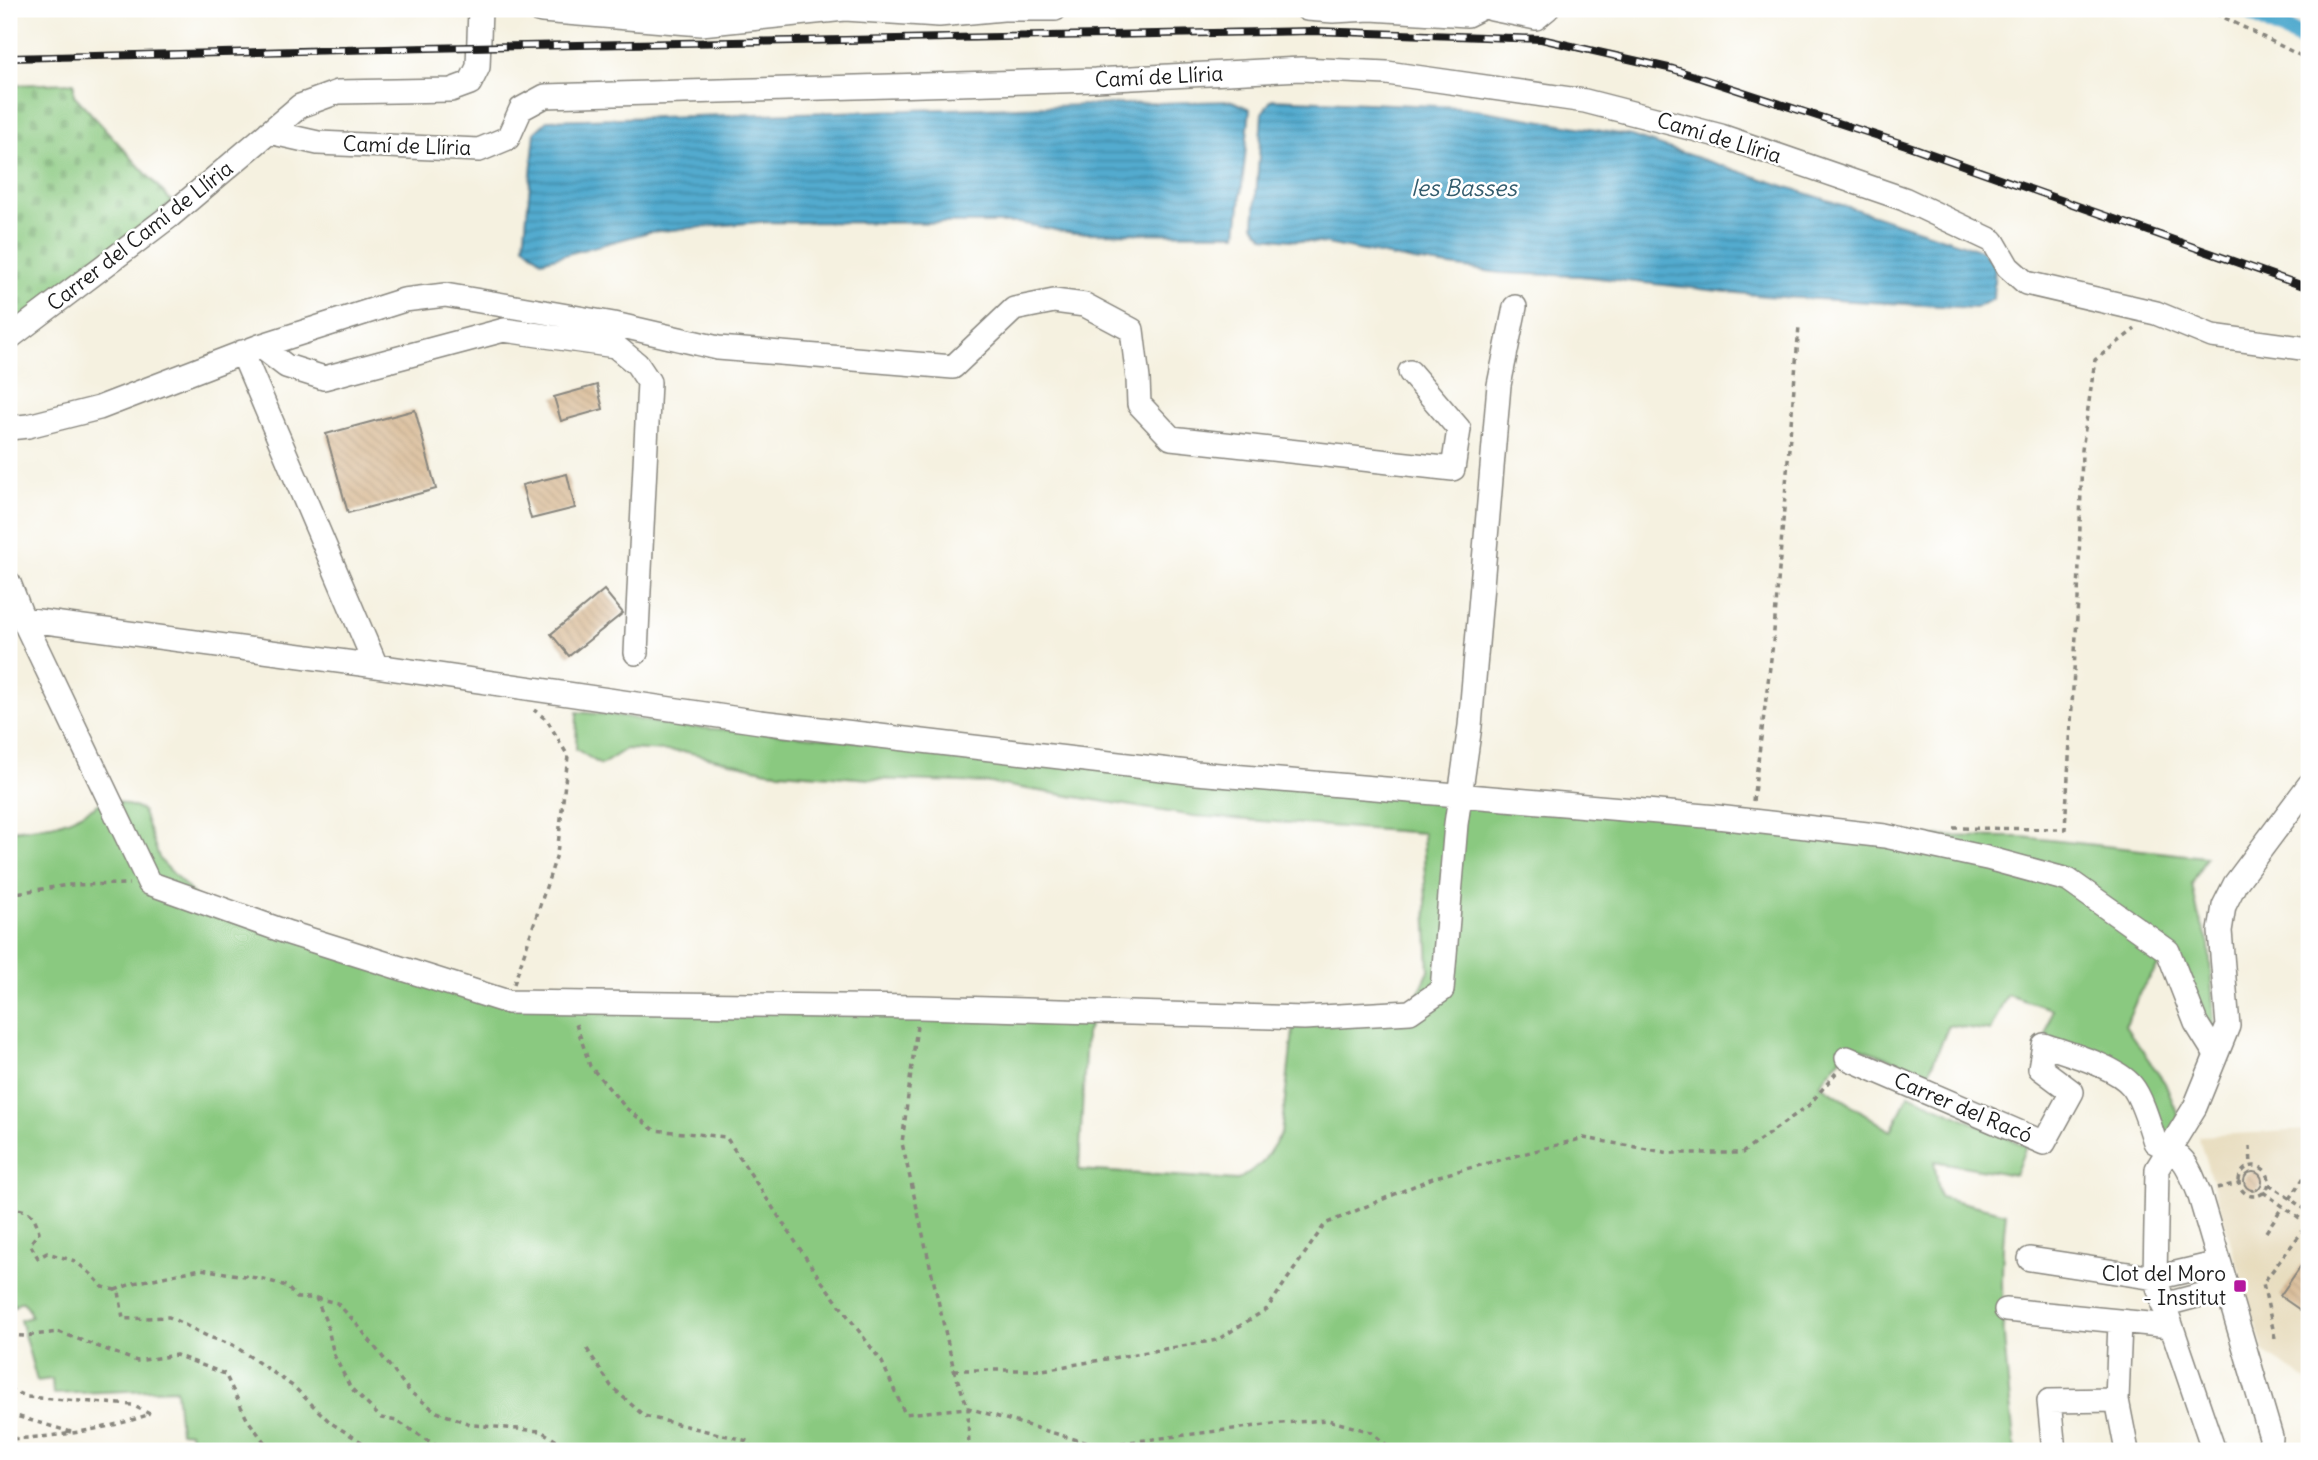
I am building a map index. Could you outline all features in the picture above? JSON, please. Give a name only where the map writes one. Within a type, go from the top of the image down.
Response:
[{"type":"street","points":[[269,132],[300,106],[338,92],[451,90],[470,83],[478,67],[480,9]]},
{"type":"street","points":[[535,9],[701,24],[845,9],[939,15],[1003,9],[1055,9]]},
{"type":"street","points":[[1307,9],[1371,9],[1467,15],[1479,9]]},
{"type":"street","points":[[1492,9],[1536,18],[1546,9]]},
{"type":"street","name":"Camí de Llíria","points":[[269,132],[318,143],[479,150],[508,138],[522,109],[545,96],[1095,80],[1301,69],[1387,73],[1585,101],[1721,136],[1904,199],[1993,241],[2008,267],[2026,283],[2156,313],[2212,336],[2309,349]]},
{"type":"street","name":"Carrer del Camí de Llíria","points":[[9,338],[170,216],[269,132]]},
{"type":"street","points":[[9,428],[28,426],[99,408],[251,349],[404,300],[445,295],[614,324],[718,348],[953,367],[1014,309],[1055,301],[1086,305],[1132,330],[1139,404],[1171,438],[1453,469],[1459,429],[1410,372]]},
{"type":"street","points":[[9,583],[23,618],[149,883],[289,933],[508,1002],[919,1007],[1304,1018],[1410,1012],[1442,989],[1455,824],[1470,726],[1499,385],[1515,307]]},
{"type":"street","points":[[251,349],[286,366],[324,378],[504,330],[615,346],[623,352],[638,364],[649,382],[636,653]]},
{"type":"street","points":[[251,349],[376,666]]},
{"type":"street","points":[[23,618],[760,722],[1196,774],[1750,821],[1885,836],[1987,858],[2068,880],[2168,951],[2196,1023],[2216,1055]]},
{"type":"street","points":[[2214,1451],[2155,1279],[2157,1170],[2195,1107],[2228,1026],[2220,931],[2224,906],[2235,884],[2309,785]]},
{"type":"street","name":"Carrer del Racó","points":[[1847,1058],[2044,1143],[2072,1091],[2040,1069],[2045,1045],[2113,1071],[2133,1086],[2155,1142],[2170,1149]]},
{"type":"street","points":[[2170,1149],[2187,1163],[2199,1193],[2271,1437],[2270,1451]]},
{"type":"street","points":[[2030,1259],[2155,1279],[2219,1263]]},
{"type":"street","points":[[2006,1310],[2120,1322],[2167,1315],[2227,1288]]},
{"type":"street","points":[[2120,1322],[2117,1400],[2127,1451]]},
{"type":"street","points":[[2054,1451],[2049,1401],[2117,1400]]},
{"type":"path","points":[[2207,9],[2309,60]]},
{"type":"path","points":[[1944,828],[2065,829],[2078,600],[2082,450],[2095,360],[2156,313]]},
{"type":"path","points":[[1750,821],[1773,643],[1799,326]]},
{"type":"path","points":[[508,1002],[556,854],[568,756],[547,720],[529,706]]},
{"type":"path","points":[[9,894],[68,885],[149,883]]},
{"type":"path","points":[[575,1003],[577,1029],[590,1066],[625,1108],[654,1130],[726,1137],[820,1279],[882,1362],[905,1414],[968,1408],[1098,1446],[1281,1423],[1328,1420],[1371,1432],[1394,1451]]},
{"type":"path","points":[[919,1007],[902,1143],[954,1370],[968,1408],[969,1451]]},
{"type":"path","points":[[954,1370],[1043,1370],[1217,1340],[1267,1309],[1325,1224],[1435,1177],[1584,1138],[1670,1153],[1742,1153],[1810,1105],[1847,1058]]},
{"type":"path","points":[[2250,1146],[2251,1166]]},
{"type":"path","points":[[2269,1184],[2263,1192],[2253,1196],[2241,1189],[2240,1175],[2246,1167],[2261,1167],[2265,1170],[2269,1184],[2309,1212]]},
{"type":"path","points":[[2290,1199],[2308,1171]]},
{"type":"path","points":[[2263,1192],[2308,1222],[2263,1283],[2275,1338]]},
{"type":"path","points":[[2266,1232],[2283,1206]]},
{"type":"path","points":[[9,1207],[28,1211],[36,1220],[39,1232],[30,1244],[38,1258],[47,1253],[75,1261],[103,1287],[119,1291],[123,1319],[169,1318],[233,1345],[294,1387],[331,1423],[376,1451]]},
{"type":"path","points":[[115,1290],[134,1283],[201,1269],[263,1279],[286,1286],[297,1298],[316,1298],[337,1303],[410,1392],[438,1412],[473,1425],[541,1432],[568,1451]]},
{"type":"path","points":[[316,1298],[327,1324],[334,1355],[350,1387],[381,1418],[397,1421],[445,1451]]},
{"type":"path","points":[[9,1335],[58,1332],[137,1361],[176,1355],[225,1374],[247,1419],[271,1451]]},
{"type":"path","points":[[587,1349],[611,1386],[644,1416],[748,1441],[753,1451]]},
{"type":"path","points":[[9,1389],[27,1397],[131,1405],[150,1414],[130,1422],[33,1439],[9,1439]]},
{"type":"path","points":[[9,1414],[71,1432]]},
{"type":"shaded area","points":[[2309,1130],[2309,1382],[2264,1352],[2198,1136]]},
{"type":"green space","points":[[74,83],[74,95],[172,202],[9,329],[9,85]]},
{"type":"green space","points":[[577,712],[622,716],[671,726],[762,732],[1885,836],[2022,837],[2206,857],[2192,884],[2198,914],[2209,944],[2216,1055],[2168,952],[2140,992],[2125,1026],[2165,1083],[2183,1127],[2170,1149],[2133,1086],[2044,1045],[2052,1009],[2007,995],[1990,1031],[1949,1025],[1929,1072],[1851,1045],[1820,1084],[1891,1131],[1909,1094],[2026,1146],[2015,1175],[1934,1161],[1940,1197],[2006,1213],[2002,1303],[2015,1451],[191,1451],[190,1433],[180,1432],[176,1389],[53,1394],[52,1379],[37,1381],[20,1320],[31,1317],[23,1302],[14,1307],[9,1279],[9,830],[61,822],[108,798],[142,810],[160,860],[201,902],[508,1002],[1095,1012],[1086,1034],[1079,1170],[1238,1180],[1262,1163],[1281,1134],[1294,1023],[1410,1012],[1429,971],[1423,833],[1193,816],[990,783],[870,779],[767,771],[687,752],[626,749],[601,765],[576,749]]},
{"type":"water","name":"les Basses","points":[[1272,99],[1461,107],[1631,136],[1981,250],[1995,265],[1993,299],[1975,308],[1765,296],[1580,276],[1501,273],[1414,261],[1327,244],[1264,237],[1254,225],[1262,113]]},
{"type":"water","points":[[1232,101],[1250,109],[1237,234],[1073,233],[1018,223],[759,222],[649,232],[542,261],[524,245],[535,132],[548,120]]},
{"type":"building","points":[[597,385],[603,409],[561,421],[554,397]]},
{"type":"building","points":[[415,410],[436,489],[348,513],[326,434]]},
{"type":"building","points":[[567,474],[575,508],[531,519],[522,485]]},
{"type":"building","points":[[604,590],[623,613],[569,656],[551,634]]},
{"type":"building","points":[[2253,1172],[2259,1175],[2262,1181],[2259,1187],[2253,1190],[2247,1187],[2244,1181],[2247,1175]]},
{"type":"building","points":[[2309,1254],[2309,1316],[2280,1296]]},
{"type":"waterway","points":[[2247,9],[2309,40]]},
{"type":"railway","points":[[9,58],[1314,31],[1541,39],[1673,69],[1906,145],[2309,288]]},
{"type":"place","name":"Clot del Moro - Institut","points":[[2240,1286]]}]
